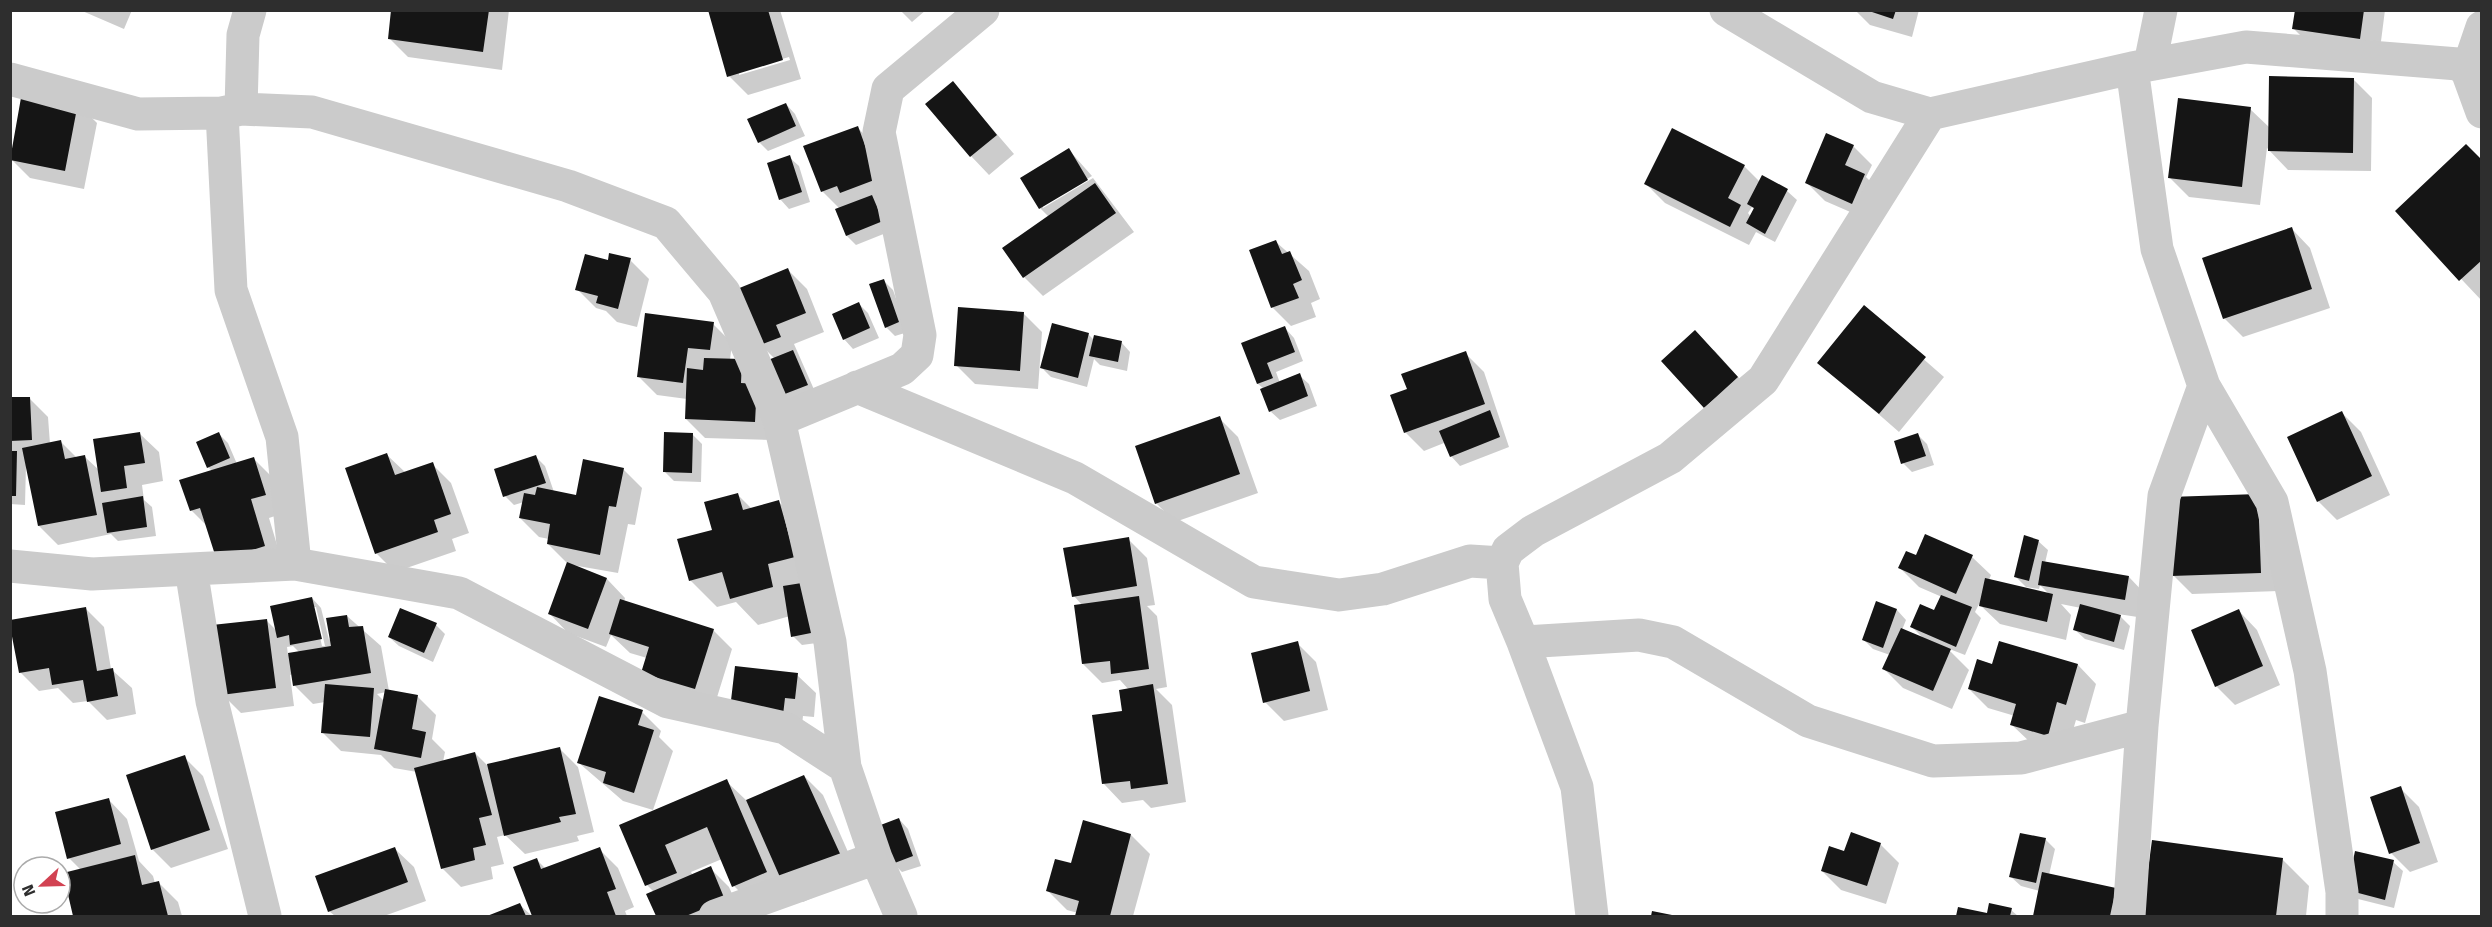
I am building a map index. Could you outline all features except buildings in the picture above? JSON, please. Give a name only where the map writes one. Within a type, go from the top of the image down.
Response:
[{"type":"street","points":[[250,10],[243,35],[231,111],[231,290],[282,437],[295,564]]},
{"type":"street","points":[[779,420],[902,369],[917,355],[921,335],[879,132],[888,89],[983,10]]},
{"type":"street","points":[[1726,10],[1872,97],[1930,114],[2141,66],[2246,47],[2458,64],[2467,71],[2481,112]]},
{"type":"street","points":[[2161,10],[2141,66],[2157,249],[2204,386],[2272,502],[2310,671],[2342,892],[2342,916]]},
{"type":"street","points":[[2467,71],[2481,27]]},
{"type":"street","points":[[10,79],[138,114],[231,111],[312,112],[568,186],[666,223],[724,292],[779,420],[831,642],[845,767],[876,858],[901,916]]},
{"type":"street","points":[[1592,916],[1577,787],[1505,599],[1502,563],[1508,550],[1533,531],[1670,458],[1763,380],[1930,114]]},
{"type":"street","points":[[2129,916],[2142,726],[2164,496],[2204,386]]},
{"type":"street","points":[[857,387],[1075,478],[1254,582],[1339,595],[1383,590],[1470,561],[1502,563]]},
{"type":"street","points":[[10,566],[92,574],[295,564],[459,593],[668,702],[785,728],[845,767]]},
{"type":"street","points":[[191,569],[212,701],[265,916]]},
{"type":"street","points":[[1523,642],[1639,635],[1673,642],[1808,721],[1932,761],[2021,758],[2142,726]]},
{"type":"street","points":[[715,916],[876,858]]}]
